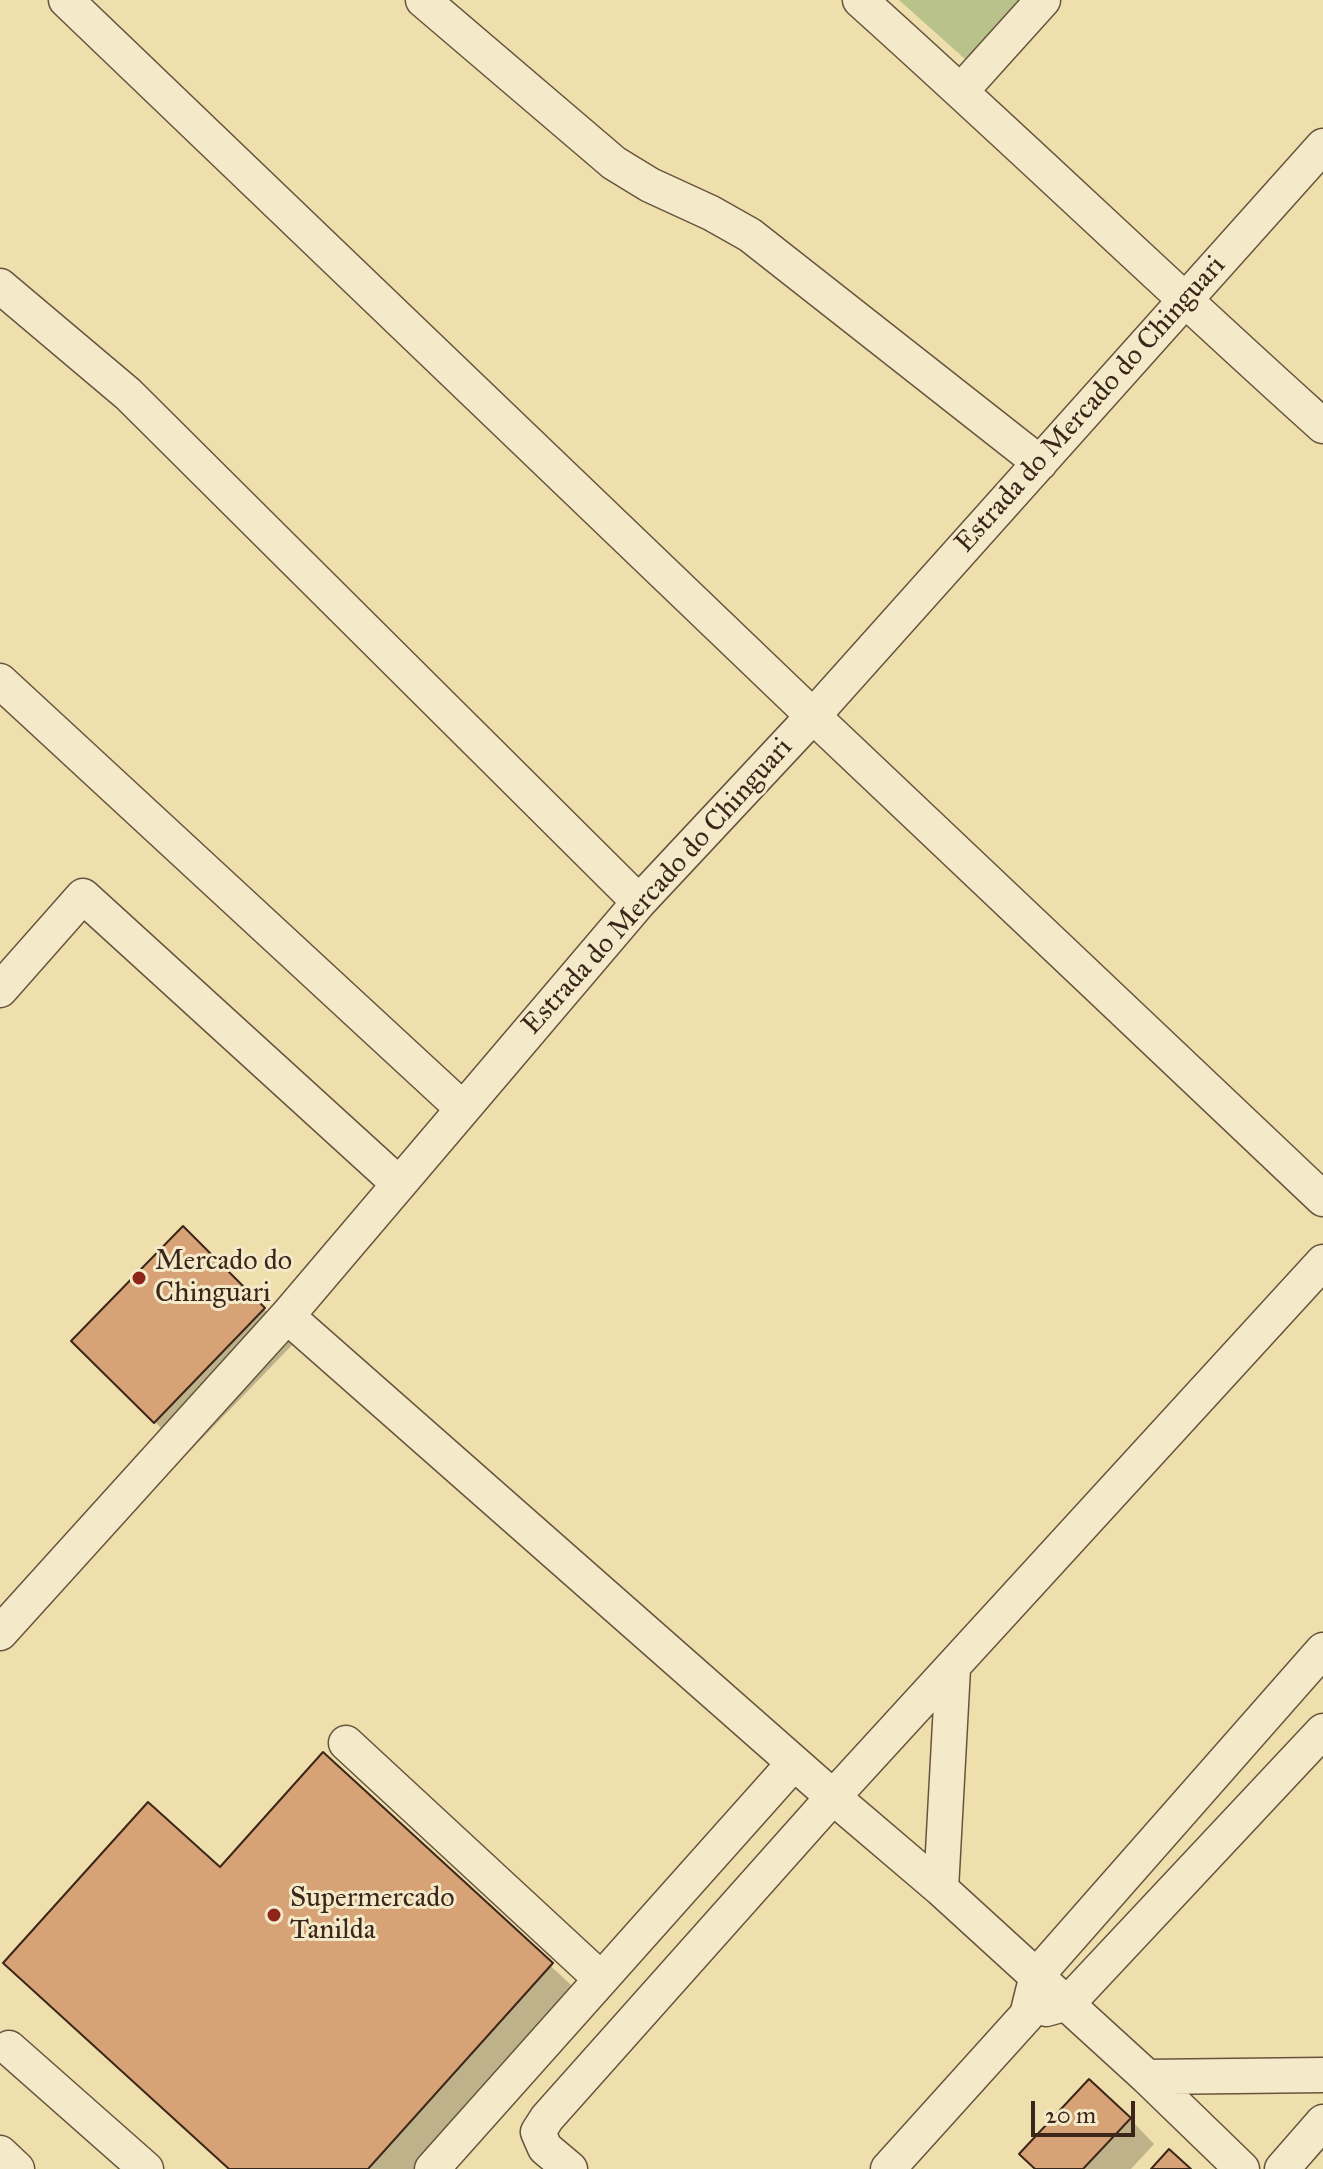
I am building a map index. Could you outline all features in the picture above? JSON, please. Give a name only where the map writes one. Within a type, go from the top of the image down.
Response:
[{"type":"street","points":[[66,0],[813,716],[1323,1199]]},
{"type":"street","points":[[423,0],[614,163],[650,185],[750,235],[1040,463]]},
{"type":"street","points":[[860,0],[1323,426]]},
{"type":"street","points":[[961,91],[1043,0]]},
{"type":"street","name":"Estrada do Mercado do Chinguari","points":[[0,1633],[287,1316],[639,902],[813,716],[1323,146]]},
{"type":"street","points":[[0,286],[128,394],[639,902]]},
{"type":"street","points":[[0,681],[462,1108]]},
{"type":"street","points":[[0,990],[83,896],[399,1184]]},
{"type":"street","points":[[570,2169],[545,2148],[538,2132],[547,2118],[833,1797],[1323,1262]]},
{"type":"street","points":[[287,1316],[941,1889],[1068,2003],[1242,2169]]},
{"type":"street","points":[[888,2169],[1027,2015],[1037,1975],[1323,1650]]},
{"type":"street","points":[[941,1889],[953,1668]]},
{"type":"street","points":[[1027,2015],[1068,2003],[1323,1731]]},
{"type":"street","points":[[346,1743],[601,1979]]},
{"type":"street","points":[[432,2169],[794,1763]]},
{"type":"street","points":[[9,2048],[146,2169]]},
{"type":"street","points":[[1147,2077],[1323,2075]]},
{"type":"street","points":[[1282,2169],[1323,2122]]},
{"type":"street","points":[[0,2153],[17,2169]]},
{"type":"green space","points":[[899,0],[1025,0],[965,59]]},
{"type":"building","points":[[183,1226],[265,1308],[154,1423],[71,1341]]},
{"type":"building","name":"Supermercado Tanilda","points":[[323,1752],[553,1963],[368,2169],[229,2169],[3,1963],[148,1802],[220,1867]]},
{"type":"building","points":[[1089,2079],[1131,2118],[1083,2169],[1035,2169],[1019,2154]]},
{"type":"building","points":[[1169,2149],[1191,2169],[1151,2169]]},
{"type":"place","name":"Mercado do Chinguari","points":[[139,1278]]},
{"type":"place","name":"Supermercado Tanilda","points":[[274,1915]]}]
